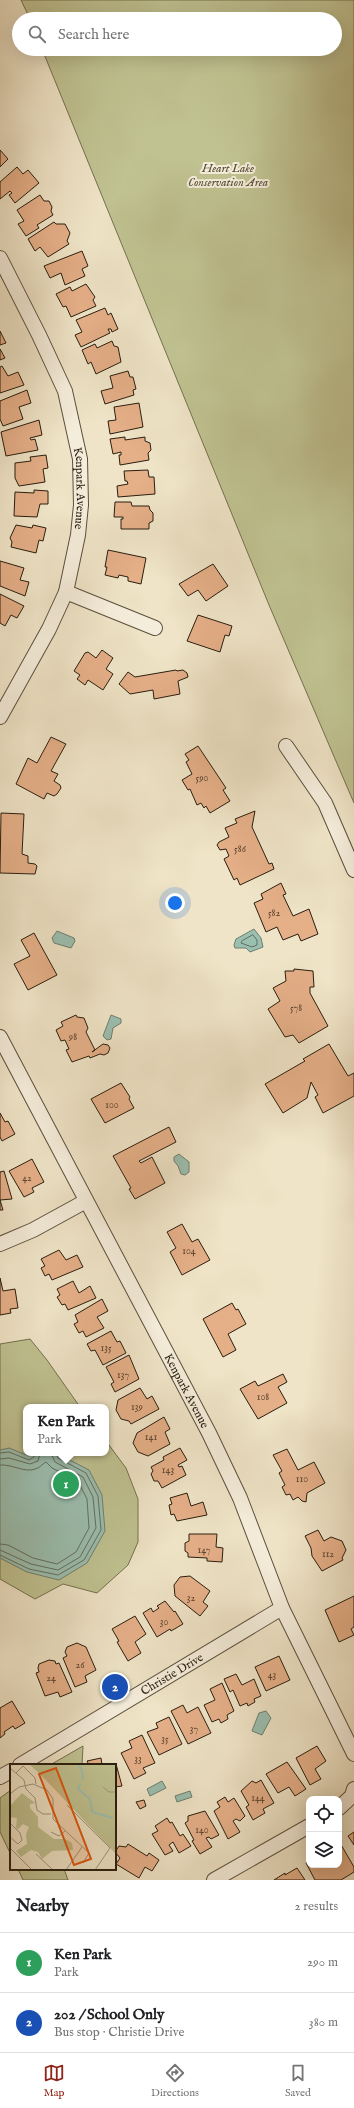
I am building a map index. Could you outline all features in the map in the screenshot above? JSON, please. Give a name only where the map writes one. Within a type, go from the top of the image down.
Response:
[{"type":"street","name":"Kenpark Avenue","points":[[0,258],[39,335],[65,391],[80,459],[81,505],[78,535],[66,592],[49,629],[0,717]]},
{"type":"street","points":[[66,592],[155,628]]},
{"type":"street","points":[[286,746],[325,804],[354,870]]},
{"type":"street","name":"Kenpark Avenue","points":[[0,1037],[209,1433],[240,1498],[282,1608],[354,1754]]},
{"type":"street","points":[[0,1244],[33,1230],[86,1201]]},
{"type":"street","name":"Christie Drive","points":[[22,1764],[282,1608]]},
{"type":"street","points":[[0,1777],[10,1772]]},
{"type":"street","points":[[342,1805],[352,1796],[354,1789]]},
{"type":"street","points":[[214,1880],[306,1828]]},
{"type":"green space","name":"Heart Lake Conservation Area","points":[[21,0],[354,0],[354,803],[269,605],[45,56],[342,56],[342,12],[27,12]]},
{"type":"green space","points":[[30,1339],[47,1360],[78,1404],[23,1404],[23,1456],[109,1456],[109,1445],[126,1468],[138,1499],[138,1542],[128,1565],[97,1593],[63,1584],[35,1599],[0,1579],[0,1344]]},
{"type":"green space","points":[[83,1746],[82,1764],[52,1764]]},
{"type":"green space","points":[[10,1791],[10,1853],[0,1832],[0,1798]]},
{"type":"green space","points":[[18,1870],[64,1870],[68,1880],[23,1880]]},
{"type":"water","points":[[254,929],[261,938],[263,947],[250,952],[246,948],[235,948],[234,945],[236,939]]},
{"type":"water","points":[[57,931],[74,938],[75,941],[71,948],[54,943],[52,938]]},
{"type":"water","points":[[111,1015],[121,1019],[121,1023],[113,1028],[111,1039],[107,1040],[103,1036]]},
{"type":"water","points":[[179,1154],[189,1162],[189,1172],[185,1175],[181,1174],[174,1161],[174,1157]]},
{"type":"water","points":[[9,1448],[23,1454],[23,1456],[62,1456],[89,1470],[102,1495],[105,1531],[87,1563],[59,1580],[27,1572],[0,1558],[0,1450]]},
{"type":"water","points":[[266,1711],[271,1718],[262,1735],[252,1731],[259,1713]]},
{"type":"water","points":[[162,1781],[166,1788],[150,1796],[147,1789]]},
{"type":"water","points":[[190,1791],[192,1797],[177,1802],[175,1796]]},
{"type":"building","points":[[0,150],[8,159],[0,167]]},
{"type":"building","points":[[17,167],[23,174],[28,170],[39,183],[15,203],[9,195],[12,193],[10,191],[0,199],[0,182]]},
{"type":"building","points":[[40,195],[44,201],[49,201],[52,207],[51,211],[53,215],[37,225],[39,228],[26,236],[18,224],[24,221],[17,210]]},
{"type":"building","points":[[54,222],[56,224],[65,224],[70,233],[67,241],[69,244],[48,257],[40,247],[35,251],[28,239]]},
{"type":"building","points":[[82,251],[88,266],[82,269],[85,276],[65,285],[61,273],[50,278],[44,266]]},
{"type":"building","points":[[86,284],[95,297],[93,300],[96,306],[71,317],[66,306],[63,307],[56,294],[70,287],[72,291]]},
{"type":"building","points":[[105,308],[108,315],[111,313],[118,329],[112,332],[111,329],[108,329],[110,333],[81,347],[75,335],[82,332],[76,320]]},
{"type":"building","points":[[0,331],[6,343],[0,345]]},
{"type":"building","points":[[112,341],[114,346],[118,347],[121,362],[96,374],[91,362],[88,364],[82,350],[95,344],[97,348]]},
{"type":"building","points":[[0,349],[5,358],[0,360]]},
{"type":"building","points":[[2,366],[8,376],[18,372],[24,385],[0,393],[0,367]]},
{"type":"building","points":[[128,371],[130,377],[133,377],[136,389],[133,390],[134,395],[105,404],[101,391],[113,388],[110,376]]},
{"type":"building","points":[[27,390],[31,403],[19,407],[23,419],[3,426],[0,419],[0,401]]},
{"type":"building","points":[[139,403],[143,427],[110,434],[108,421],[116,420],[114,407]]},
{"type":"building","points":[[39,420],[42,435],[30,438],[31,440],[35,439],[38,450],[6,456],[1,432]]},
{"type":"building","points":[[125,437],[125,440],[145,437],[145,441],[150,443],[151,450],[148,453],[149,460],[120,465],[119,455],[121,455],[121,452],[113,454],[110,439]]},
{"type":"building","points":[[46,455],[48,468],[43,469],[45,482],[19,486],[15,478],[15,463],[31,461],[30,457]]},
{"type":"building","points":[[148,470],[149,477],[154,477],[155,494],[118,497],[117,486],[128,484],[127,481],[125,481],[124,471]]},
{"type":"building","points":[[34,490],[48,491],[48,504],[40,504],[37,517],[14,516],[15,492],[34,493]]},
{"type":"building","points":[[115,502],[131,502],[132,506],[149,506],[153,513],[153,521],[149,523],[149,529],[121,529],[121,519],[123,519],[123,517],[114,517]]},
{"type":"building","points":[[16,525],[32,528],[33,525],[46,528],[43,541],[39,540],[36,553],[11,547],[12,542],[10,538]]},
{"type":"building","points":[[108,550],[146,558],[141,584],[128,581],[128,577],[119,575],[118,578],[105,575]]},
{"type":"building","points":[[0,561],[24,568],[20,580],[29,582],[25,596],[0,586]]},
{"type":"building","points":[[213,564],[228,586],[206,601],[198,590],[188,596],[179,584]]},
{"type":"building","points":[[0,594],[24,606],[17,618],[11,615],[5,626],[0,623]]},
{"type":"building","points":[[198,615],[232,626],[229,636],[225,635],[220,652],[187,641]]},
{"type":"building","points":[[102,650],[113,658],[106,669],[113,674],[103,690],[88,680],[85,685],[77,679],[80,675],[74,671],[85,653],[88,652],[96,658]]},
{"type":"building","points":[[183,670],[187,673],[188,677],[178,681],[180,694],[154,699],[153,690],[130,694],[119,684],[128,672],[135,677]]},
{"type":"building","points":[[51,737],[66,744],[51,771],[58,774],[54,781],[60,785],[61,788],[54,796],[47,793],[44,799],[16,784],[28,758],[37,763]]},
{"type":"building","points":[[198,746],[226,788],[223,790],[230,801],[210,813],[206,806],[204,808],[201,803],[197,805],[190,789],[188,790],[182,780],[192,774],[186,762],[189,760],[185,754]]},
{"type":"building","points":[[255,811],[252,827],[269,864],[272,863],[274,869],[240,885],[237,878],[234,880],[224,859],[229,856],[226,849],[220,850],[217,845],[219,842],[229,837],[225,828],[237,823],[235,819]]},
{"type":"building","points":[[1,813],[24,814],[22,854],[28,856],[28,863],[35,864],[37,866],[35,874],[0,873]]},
{"type":"building","points":[[281,883],[286,894],[283,895],[293,916],[309,909],[318,934],[301,941],[298,934],[283,940],[277,927],[266,932],[254,903],[263,899],[261,894]]},
{"type":"building","points":[[34,933],[57,975],[28,990],[14,964],[30,956],[21,940]]},
{"type":"building","points":[[294,969],[313,971],[314,987],[310,987],[310,993],[328,1026],[299,1043],[293,1035],[285,1037],[268,1009],[280,1001],[273,988],[286,981],[285,971],[294,971]]},
{"type":"building","points":[[76,1015],[77,1017],[84,1018],[88,1028],[86,1032],[95,1050],[103,1044],[108,1045],[110,1048],[108,1053],[90,1058],[89,1056],[72,1062],[66,1050],[69,1049],[65,1040],[61,1041],[56,1030],[63,1026],[61,1022]]},
{"type":"building","points":[[329,1044],[348,1076],[354,1073],[354,1096],[323,1113],[315,1097],[318,1095],[311,1082],[307,1098],[283,1113],[265,1084],[305,1061],[303,1059]]},
{"type":"building","points":[[121,1083],[130,1097],[129,1099],[134,1108],[105,1123],[91,1099]]},
{"type":"building","points":[[0,1113],[5,1122],[8,1121],[15,1134],[2,1141],[0,1137]]},
{"type":"building","points":[[169,1127],[176,1142],[139,1161],[141,1163],[152,1157],[165,1183],[135,1199],[129,1189],[131,1188],[113,1156]]},
{"type":"building","points":[[32,1159],[44,1182],[32,1188],[34,1192],[24,1197],[9,1171]]},
{"type":"building","points":[[4,1171],[12,1199],[0,1200],[0,1172]]},
{"type":"building","points":[[0,1200],[3,1210],[0,1210]]},
{"type":"building","points":[[182,1224],[192,1242],[198,1239],[210,1260],[182,1275],[170,1252],[176,1248],[167,1232]]},
{"type":"building","points":[[59,1250],[66,1260],[77,1255],[83,1267],[52,1280],[49,1274],[45,1276],[41,1268],[45,1266],[41,1259]]},
{"type":"building","points":[[0,1278],[3,1291],[15,1289],[18,1308],[10,1309],[11,1313],[0,1315]]},
{"type":"building","points":[[73,1281],[79,1293],[90,1286],[96,1298],[68,1310],[65,1304],[62,1305],[57,1297],[60,1295],[57,1289]]},
{"type":"building","points":[[102,1299],[108,1311],[97,1317],[104,1328],[86,1337],[83,1331],[79,1333],[74,1324],[78,1322],[75,1315]]},
{"type":"building","points":[[232,1303],[236,1310],[238,1309],[246,1324],[228,1334],[236,1350],[223,1357],[203,1319]]},
{"type":"building","points":[[111,1331],[117,1342],[120,1341],[126,1353],[103,1365],[95,1350],[91,1351],[87,1344]]},
{"type":"building","points":[[129,1355],[139,1379],[115,1392],[111,1384],[114,1382],[106,1367]]},
{"type":"building","points":[[283,1374],[287,1382],[278,1387],[287,1403],[258,1419],[240,1389],[255,1381],[258,1386]]},
{"type":"building","points":[[140,1388],[147,1399],[152,1396],[159,1409],[131,1424],[129,1421],[121,1419],[116,1410],[118,1400]]},
{"type":"building","points":[[164,1417],[170,1429],[165,1432],[170,1444],[148,1456],[138,1452],[133,1443],[137,1433]]},
{"type":"building","points":[[180,1448],[187,1460],[178,1465],[179,1467],[182,1466],[186,1475],[162,1488],[158,1481],[154,1481],[151,1474],[153,1471],[151,1467],[164,1460],[163,1457]]},
{"type":"building","points":[[287,1449],[298,1470],[314,1462],[325,1483],[307,1493],[306,1502],[302,1501],[298,1497],[293,1500],[290,1494],[286,1495],[282,1487],[285,1485],[279,1473],[282,1471],[273,1455]]},
{"type":"building","points":[[187,1493],[191,1506],[203,1502],[207,1515],[177,1521],[174,1514],[171,1515],[169,1505],[172,1504],[170,1498]]},
{"type":"building","points":[[318,1530],[324,1541],[331,1537],[342,1541],[346,1550],[342,1558],[343,1560],[322,1571],[312,1556],[311,1548],[305,1536]]},
{"type":"building","points":[[189,1534],[217,1534],[216,1547],[223,1548],[222,1562],[207,1561],[207,1558],[188,1557],[188,1553],[185,1551],[185,1543],[189,1541]]},
{"type":"building","points":[[190,1576],[210,1591],[203,1602],[208,1606],[200,1616],[175,1596],[174,1585],[180,1577]]},
{"type":"building","points":[[354,1596],[354,1627],[351,1629],[354,1635],[339,1642],[325,1610]]},
{"type":"building","points":[[165,1601],[174,1612],[175,1611],[183,1624],[171,1631],[170,1629],[157,1637],[143,1613],[151,1608],[153,1612],[159,1608],[157,1606]]},
{"type":"building","points":[[135,1616],[146,1634],[135,1642],[141,1653],[128,1661],[117,1642],[119,1641],[112,1629]]},
{"type":"building","points":[[77,1643],[86,1647],[96,1670],[85,1676],[87,1682],[75,1687],[63,1658],[67,1656],[65,1652],[67,1647]]},
{"type":"building","points":[[279,1656],[290,1680],[266,1691],[255,1667]]},
{"type":"building","points":[[49,1660],[55,1661],[56,1664],[59,1663],[72,1692],[60,1697],[58,1692],[45,1696],[36,1673],[39,1672],[39,1664]]},
{"type":"building","points":[[236,1674],[242,1685],[254,1679],[261,1696],[254,1699],[255,1702],[248,1706],[247,1703],[240,1706],[233,1690],[230,1692],[224,1679]]},
{"type":"building","points":[[222,1683],[234,1711],[227,1715],[228,1719],[221,1723],[219,1719],[212,1722],[204,1705],[215,1700],[210,1689]]},
{"type":"building","points":[[12,1701],[25,1723],[15,1729],[13,1726],[4,1732],[5,1734],[0,1738],[0,1708]]},
{"type":"building","points":[[183,1705],[187,1713],[198,1707],[211,1733],[188,1744],[171,1711]]},
{"type":"building","points":[[169,1717],[182,1744],[159,1755],[147,1732],[158,1728],[156,1723]]},
{"type":"building","points":[[142,1735],[155,1763],[143,1768],[146,1773],[134,1779],[121,1753],[132,1748],[129,1741]]},
{"type":"building","points":[[317,1746],[326,1761],[315,1769],[321,1779],[310,1785],[296,1758]]},
{"type":"building","points":[[101,1758],[102,1764],[88,1764],[87,1761]]},
{"type":"building","points":[[287,1762],[306,1789],[295,1796],[289,1787],[278,1793],[266,1774]]},
{"type":"building","points":[[116,1764],[122,1786],[116,1787]]},
{"type":"building","points":[[261,1780],[274,1803],[263,1809],[265,1813],[253,1820],[246,1807],[249,1805],[241,1791],[252,1781],[256,1783]]},
{"type":"building","points":[[225,1797],[228,1802],[234,1798],[245,1816],[240,1821],[236,1819],[233,1821],[240,1832],[228,1839],[214,1811],[220,1807],[217,1802]]},
{"type":"building","points":[[144,1800],[146,1806],[140,1809],[136,1802]]},
{"type":"building","points":[[205,1811],[219,1835],[211,1839],[209,1837],[206,1838],[212,1847],[200,1854],[192,1841],[194,1840],[185,1823],[188,1821],[188,1816]]},
{"type":"building","points":[[167,1818],[170,1823],[172,1822],[180,1836],[183,1834],[191,1846],[179,1853],[173,1842],[169,1845],[173,1851],[165,1855],[152,1834],[158,1831],[155,1826]]},
{"type":"building","points":[[354,1832],[354,1845],[348,1836]]},
{"type":"building","points":[[128,1844],[147,1856],[149,1853],[159,1860],[152,1871],[145,1867],[139,1878],[116,1864],[120,1858],[116,1853],[116,1850],[119,1846],[126,1847]]},
{"type":"building","points":[[342,1846],[354,1867],[354,1872],[341,1880],[315,1880],[309,1868],[342,1868]]},
{"type":"building","points":[[297,1868],[305,1880],[274,1880],[285,1873],[285,1875]]},
{"type":"place","name":"Ken Park","points":[[66,1484]]},
{"type":"place","name":"202 / School Only","points":[[115,1687]]}]
